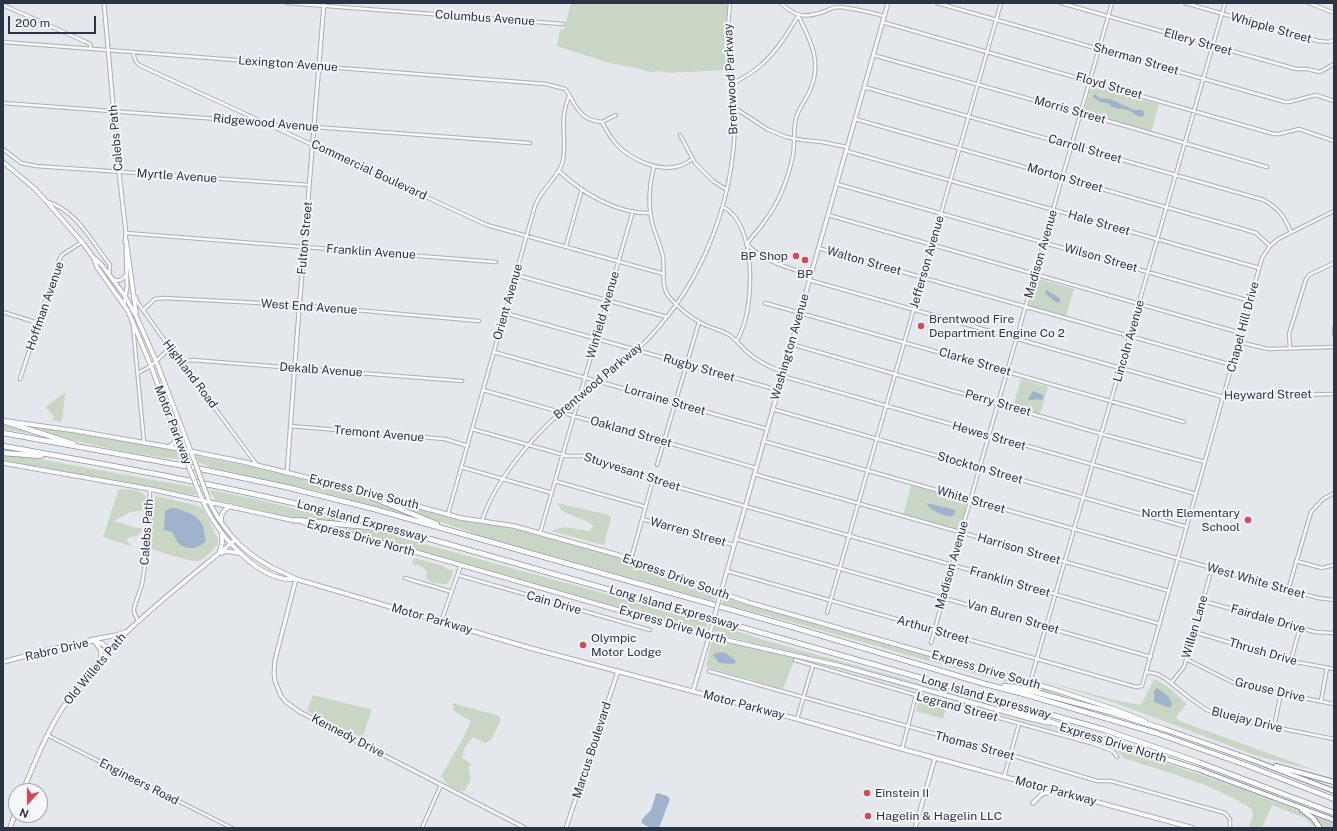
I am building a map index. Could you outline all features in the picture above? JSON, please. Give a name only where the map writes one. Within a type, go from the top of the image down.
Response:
[{"type":"highway","points":[[3,421],[52,436],[83,448]]},
{"type":"highway","name":"Long Island Expressway","points":[[3,433],[196,468],[286,487],[374,509],[788,626],[1156,733],[1238,762],[1334,799]]},
{"type":"highway","name":"Long Island Expressway","points":[[3,446],[193,481],[325,510],[1106,730],[1267,787],[1334,813]]},
{"type":"highway","points":[[3,453],[98,463]]},
{"type":"highway","points":[[310,478],[371,497],[442,526],[492,542]]},
{"type":"highway","points":[[295,520],[369,528],[462,548]]},
{"type":"highway","points":[[985,684],[1016,687],[1110,712],[1164,729]]},
{"type":"highway","points":[[971,692],[984,700],[1063,726]]},
{"type":"highway","name":"Express Drive North","points":[[1063,726],[1179,763],[1334,820]]},
{"type":"highway","name":"Express Drive South","points":[[1164,729],[1250,759],[1334,791]]},
{"type":"highway","points":[[1250,759],[1334,782]]},
{"type":"highway","points":[[1292,804],[1310,816],[1320,828]]},
{"type":"main road","name":"Motor Parkway","points":[[3,162],[34,188],[82,242],[124,304],[151,366],[202,499],[209,515],[221,533],[241,554],[269,573],[288,580],[296,579]]},
{"type":"main road","points":[[126,240],[137,318]]},
{"type":"main road","name":"Motor Parkway","points":[[93,257],[101,264],[125,296],[137,318],[192,452],[209,500],[222,523],[236,540],[247,551],[265,564],[296,579],[530,648],[797,719],[1193,828]]},
{"type":"main road","name":"Express Drive South","points":[[3,421],[144,442],[244,462],[372,493],[467,519],[504,523],[631,559],[759,606],[1053,689],[1124,712],[1164,729]]},
{"type":"main road","points":[[169,447],[174,443],[177,437]]},
{"type":"main road","name":"Express Drive North","points":[[3,463],[209,500],[295,520],[405,549],[709,636],[831,663],[1031,719],[1063,726]]},
{"type":"main road","points":[[222,523],[221,516],[224,511],[231,506]]},
{"type":"main road","points":[[219,554],[223,538],[221,533]]},
{"type":"main road","name":"Old Willets Path","points":[[26,783],[47,735],[63,708],[100,659],[138,621],[236,540]]},
{"type":"main road","points":[[219,554],[226,551],[233,551],[241,554]]},
{"type":"main road","points":[[85,642],[95,638],[117,635],[128,630]]},
{"type":"main road","points":[[94,641],[101,650],[100,659]]},
{"type":"main road","name":"Rabro Drive","points":[[3,662],[85,642],[94,641],[101,643],[109,649]]},
{"type":"main road","points":[[1033,803],[1042,794],[1054,790]]},
{"type":"street","name":"Calebs Path","points":[[104,3],[113,111],[126,233],[127,287],[124,304]]},
{"type":"street","name":"Columbus Avenue","points":[[287,3],[324,4],[563,24]]},
{"type":"street","name":"Brentwood Parkway","points":[[482,521],[487,506],[503,479],[529,444],[560,412],[637,350],[677,304],[691,282],[706,252],[723,207],[732,166],[735,108],[729,61],[728,37],[730,3]]},
{"type":"street","points":[[781,3],[786,8],[798,15],[811,15],[836,7],[854,9],[884,16]]},
{"type":"street","points":[[836,7],[839,3]]},
{"type":"street","name":"Washington Avenue","points":[[693,691],[888,3]]},
{"type":"street","name":"Sherman Street","points":[[937,3],[1284,102],[1316,95],[1334,101]]},
{"type":"street","name":"Jefferson Avenue","points":[[827,614],[1001,3]]},
{"type":"street","name":"Ellery Street","points":[[1061,3],[1296,69],[1307,69],[1320,72],[1334,64]]},
{"type":"street","name":"Madison Avenue","points":[[931,643],[1112,3]]},
{"type":"street","name":"Whipple Street","points":[[1185,3],[1318,41],[1329,42],[1334,40]]},
{"type":"street","name":"Lincoln Avenue","points":[[1031,679],[1038,659],[1225,3]]},
{"type":"street","points":[[1309,3],[1334,13]]},
{"type":"street","name":"Fulton Street","points":[[287,473],[324,4]]},
{"type":"street","points":[[3,5],[86,42],[90,44],[91,48]]},
{"type":"street","points":[[732,84],[751,73],[770,58],[785,38],[798,15]]},
{"type":"street","points":[[747,244],[765,222],[779,198],[788,174],[793,154],[795,139],[794,132],[797,116],[811,88],[815,75],[814,50],[798,15]]},
{"type":"street","name":"Floyd Street","points":[[882,22],[1091,80],[1274,134],[1299,129],[1334,141]]},
{"type":"street","name":"Lexington Avenue","points":[[3,42],[546,84],[565,89],[569,95]]},
{"type":"street","name":"Commercial Boulevard","points":[[133,52],[135,60],[139,65],[487,225],[664,274]]},
{"type":"street","name":"Morris Street","points":[[873,55],[1267,167]]},
{"type":"street","name":"Carroll Street","points":[[864,87],[1264,200],[1278,210],[1291,232]]},
{"type":"street","points":[[569,95],[578,111],[582,115],[592,120],[602,122],[616,115]]},
{"type":"street","name":"Orient Avenue","points":[[448,514],[538,200],[542,192],[559,171],[564,153],[564,114],[569,95]]},
{"type":"street","name":"Ridgewood Avenue","points":[[3,103],[231,120],[271,125],[530,143]]},
{"type":"street","name":"Hale Street","points":[[735,108],[767,129],[795,139],[822,142],[950,181],[1259,268]]},
{"type":"street","name":"Morton Street","points":[[855,119],[1252,232],[1262,238],[1270,246]]},
{"type":"street","points":[[602,122],[608,134],[623,150],[639,161],[654,166],[670,168],[678,167],[692,159]]},
{"type":"street","points":[[680,135],[692,159],[706,175],[727,190]]},
{"type":"street","name":"Myrtle Avenue","points":[[3,150],[21,163],[36,166],[309,185]]},
{"type":"street","points":[[654,166],[649,188],[650,213],[662,252],[664,283],[667,293],[677,304],[699,322],[724,332],[737,340],[757,360],[783,372]]},
{"type":"street","points":[[559,171],[582,189],[606,202],[633,211],[650,213]]},
{"type":"street","name":"Wilson Street","points":[[837,184],[1250,301]]},
{"type":"street","points":[[566,246],[582,189]]},
{"type":"street","points":[[47,202],[65,210],[86,231],[110,265],[110,276],[114,280],[124,278],[127,273]]},
{"type":"street","points":[[723,207],[730,210],[734,214],[743,230],[749,254],[750,270],[748,302],[742,331],[737,340]]},
{"type":"street","name":"Chapel Hill Drive","points":[[1140,687],[1144,685],[1262,258],[1270,246],[1278,239],[1334,210]]},
{"type":"street","name":"Winfield Avenue","points":[[540,533],[633,211]]},
{"type":"street","points":[[828,215],[1241,333]]},
{"type":"street","name":"Franklin Avenue","points":[[126,233],[496,262]]},
{"type":"street","name":"Hoffman Avenue","points":[[20,379],[59,260],[62,255],[82,242]]},
{"type":"street","points":[[747,244],[751,249],[765,257],[791,269],[811,275]]},
{"type":"street","name":"Walton Street","points":[[818,248],[1232,365]]},
{"type":"street","points":[[1290,348],[1290,334],[1306,279],[1310,275],[1334,263]]},
{"type":"street","points":[[516,274],[667,317]]},
{"type":"street","name":"Heyward Street","points":[[809,280],[1223,397],[1334,394]]},
{"type":"street","name":"Highland Road","points":[[133,293],[138,303],[170,348],[182,362],[258,466]]},
{"type":"street","name":"West End Avenue","points":[[143,310],[155,299],[164,298],[300,305],[479,321]]},
{"type":"street","name":"Clarke Street","points":[[765,303],[1184,422]]},
{"type":"street","points":[[3,312],[38,323]]},
{"type":"street","name":"Rugby Street","points":[[505,313],[778,390]]},
{"type":"street","points":[[133,322],[144,442]]},
{"type":"street","points":[[657,465],[699,322]]},
{"type":"street","points":[[1334,328],[1334,334]]},
{"type":"street","points":[[1239,342],[1261,348],[1334,347]]},
{"type":"street","name":"Perry Street","points":[[791,344],[1102,434],[1206,462]]},
{"type":"street","points":[[138,373],[151,366],[170,348]]},
{"type":"street","name":"Lorraine Street","points":[[494,352],[767,429]]},
{"type":"street","name":"Dekalb Avenue","points":[[182,362],[192,360],[462,380]]},
{"type":"street","name":"Hewes Street","points":[[782,376],[1093,466],[1196,494]]},
{"type":"street","name":"Oakland Street","points":[[483,390],[756,468]]},
{"type":"street","name":"Stockton Street","points":[[772,409],[1188,527]]},
{"type":"street","name":"Tremont Avenue","points":[[290,426],[445,439],[468,446]]},
{"type":"street","name":"Stuyvesant Street","points":[[472,429],[568,456],[584,456],[623,467],[628,473],[745,506]]},
{"type":"street","name":"White Street","points":[[763,441],[1074,530],[1179,558]]},
{"type":"street","points":[[244,462],[250,454]]},
{"type":"street","points":[[461,467],[552,493]]},
{"type":"street","name":"Harrison Street","points":[[754,474],[1169,591]]},
{"type":"street","points":[[631,559],[653,480]]},
{"type":"street","name":"Warren Street","points":[[555,481],[646,507]]},
{"type":"street","name":"Calebs Path","points":[[138,621],[134,608],[142,584],[147,554],[150,489]]},
{"type":"street","points":[[1288,590],[1311,512],[1323,498],[1334,493]]},
{"type":"street","name":"Franklin Street","points":[[745,506],[1160,624]]},
{"type":"street","name":"Warren Street","points":[[642,519],[734,545]]},
{"type":"street","name":"Van Buren Street","points":[[736,538],[1151,657]]},
{"type":"street","name":"West White Street","points":[[1179,558],[1288,590],[1325,600],[1334,600]]},
{"type":"street","points":[[1296,561],[1322,568],[1334,565]]},
{"type":"street","points":[[441,622],[461,565]]},
{"type":"street","name":"Willen Lane","points":[[1171,683],[1184,667],[1212,568]]},
{"type":"street","name":"Arthur Street","points":[[727,571],[1140,687]]},
{"type":"street","name":"Cain Drive","points":[[458,575],[650,630]]},
{"type":"street","points":[[405,578],[452,592]]},
{"type":"street","name":"Kennedy Drive","points":[[296,579],[274,666],[275,682],[281,696],[286,702],[300,712],[525,828]]},
{"type":"street","name":"Fairdale Drive","points":[[1203,600],[1315,632],[1334,633]]},
{"type":"street","points":[[1291,660],[1300,628]]},
{"type":"street","name":"Thrush Drive","points":[[1194,632],[1291,660],[1334,669]]},
{"type":"street","name":"Legrand Street","points":[[795,660],[1094,744],[1113,751],[1117,757]]},
{"type":"street","name":"Grouse Drive","points":[[1186,660],[1238,685],[1334,704]]},
{"type":"street","points":[[797,719],[813,665]]},
{"type":"street","points":[[1320,701],[1327,668]]},
{"type":"street","name":"Marcus Boulevard","points":[[566,828],[618,671]]},
{"type":"street","name":"Thomas Street","points":[[710,671],[1011,755],[1096,781],[1111,781],[1225,813],[1230,819],[1230,828]]},
{"type":"street","name":"Bluejay Drive","points":[[1147,672],[1162,676],[1199,705],[1215,714],[1334,739]]},
{"type":"street","points":[[1274,727],[1281,693]]},
{"type":"street","points":[[902,749],[916,695]]},
{"type":"street","points":[[1004,777],[1019,724]]},
{"type":"street","name":"Engineers Road","points":[[47,735],[232,828]]},
{"type":"street","points":[[915,828],[935,758]]},
{"type":"street","points":[[422,828],[441,785]]},
{"type":"green space","points":[[571,3],[729,3],[725,70],[669,73],[659,71],[650,72],[609,63],[557,46],[560,30],[564,30]]},
{"type":"green space","points":[[1091,85],[1159,104],[1151,132],[1084,112]]},
{"type":"green space","points":[[1036,278],[1074,289],[1066,316],[1029,306]]},
{"type":"green space","points":[[1021,379],[1048,387],[1040,414],[1013,406]]},
{"type":"green space","points":[[66,392],[61,422],[52,420],[54,416],[45,407]]},
{"type":"green space","points":[[3,424],[38,434],[38,435],[3,429]]},
{"type":"green space","points":[[30,426],[165,448],[178,452],[182,460],[143,455],[86,443],[29,428]]},
{"type":"green space","points":[[3,455],[33,458],[193,487],[196,494],[193,495],[3,462]]},
{"type":"green space","points":[[196,457],[249,466],[341,489],[362,495],[408,515],[318,491],[208,467],[199,463]]},
{"type":"green space","points":[[911,485],[969,502],[960,531],[903,515]]},
{"type":"green space","points":[[120,489],[135,490],[140,492],[146,497],[148,502],[148,508],[146,510],[130,512],[114,521],[145,529],[136,536],[128,538],[127,541],[133,547],[103,537],[118,491]]},
{"type":"green space","points":[[210,490],[255,499],[366,526],[291,517],[216,500],[214,499]]},
{"type":"green space","points":[[156,496],[199,506],[204,511],[218,539],[215,548],[203,559],[198,561],[152,549],[152,503]]},
{"type":"green space","points":[[385,498],[464,520],[508,526],[626,559],[715,592],[714,601],[484,537],[432,519],[385,500]]},
{"type":"green space","points":[[557,503],[605,514],[611,517],[604,545],[550,531],[564,527],[589,531],[594,526],[562,511]]},
{"type":"green space","points":[[330,526],[384,533],[708,622],[706,630],[703,631]]},
{"type":"green space","points":[[414,558],[440,565],[453,571],[452,577],[447,584],[433,583],[426,578],[427,571],[421,566],[412,564]]},
{"type":"green space","points":[[724,596],[1049,689],[1078,699],[988,677],[811,627],[722,604]]},
{"type":"green space","points":[[715,624],[767,641],[955,693],[992,705],[845,664],[716,634],[714,633]]},
{"type":"green space","points":[[716,640],[721,641],[721,643],[724,642],[795,658],[783,689],[706,667],[711,643]]},
{"type":"green space","points":[[824,665],[890,682],[1113,745],[1236,787],[1302,812],[1313,821],[1318,828],[1313,826],[1305,818],[1272,805],[1262,828],[1248,828],[1253,816],[1252,809],[1237,800],[1222,792],[1189,779],[1123,758],[1113,748],[1044,726]]},
{"type":"green space","points":[[1034,678],[1114,700],[1141,705],[1154,679],[1167,686],[1187,704],[1176,717],[1179,721],[1318,771],[1257,756],[1116,703]]},
{"type":"green space","points":[[313,695],[372,709],[363,735],[364,738],[360,739],[307,711]]},
{"type":"green space","points":[[919,700],[946,708],[943,719],[916,711]]},
{"type":"green space","points":[[452,703],[499,716],[501,719],[491,740],[485,743],[473,737],[465,747],[462,757],[471,764],[468,768],[471,778],[465,791],[452,787],[441,776],[471,721],[454,711]]},
{"type":"green space","points":[[1317,817],[1334,823],[1334,828],[1322,828],[1316,818]]},
{"type":"water","points":[[1094,94],[1100,98],[1110,99],[1134,110],[1142,110],[1144,115],[1143,117],[1139,116],[1127,110],[1115,108],[1108,103],[1100,102],[1093,97]]},
{"type":"water","points":[[1046,290],[1058,297],[1060,302],[1057,303],[1045,293]]},
{"type":"water","points":[[1033,391],[1041,394],[1043,399],[1029,400],[1028,399]]},
{"type":"water","points":[[926,503],[955,510],[955,513],[953,516],[942,515]]},
{"type":"water","points":[[173,508],[189,513],[202,524],[206,540],[200,546],[187,548],[177,541],[172,532],[164,530],[165,511]]},
{"type":"water","points":[[724,652],[734,659],[736,663],[719,663],[713,655]]},
{"type":"water","points":[[1157,688],[1168,696],[1172,703],[1171,707],[1154,702],[1154,691]]},
{"type":"water","points":[[658,793],[667,796],[670,799],[659,828],[649,827],[641,823],[651,810],[656,794]]},
{"type":"place","name":"BP Shop","points":[[796,256]]},
{"type":"place","name":"BP","points":[[805,260]]},
{"type":"place","name":"Brentwood Fire Department Engine Co 2","points":[[921,326]]},
{"type":"place","name":"North Elementary School","points":[[1248,520]]},
{"type":"place","name":"Olympic Motor Lodge","points":[[583,645]]},
{"type":"place","name":"Einstein II","points":[[867,793]]},
{"type":"place","name":"Hagelin & Hagelin LLC","points":[[868,816]]}]
